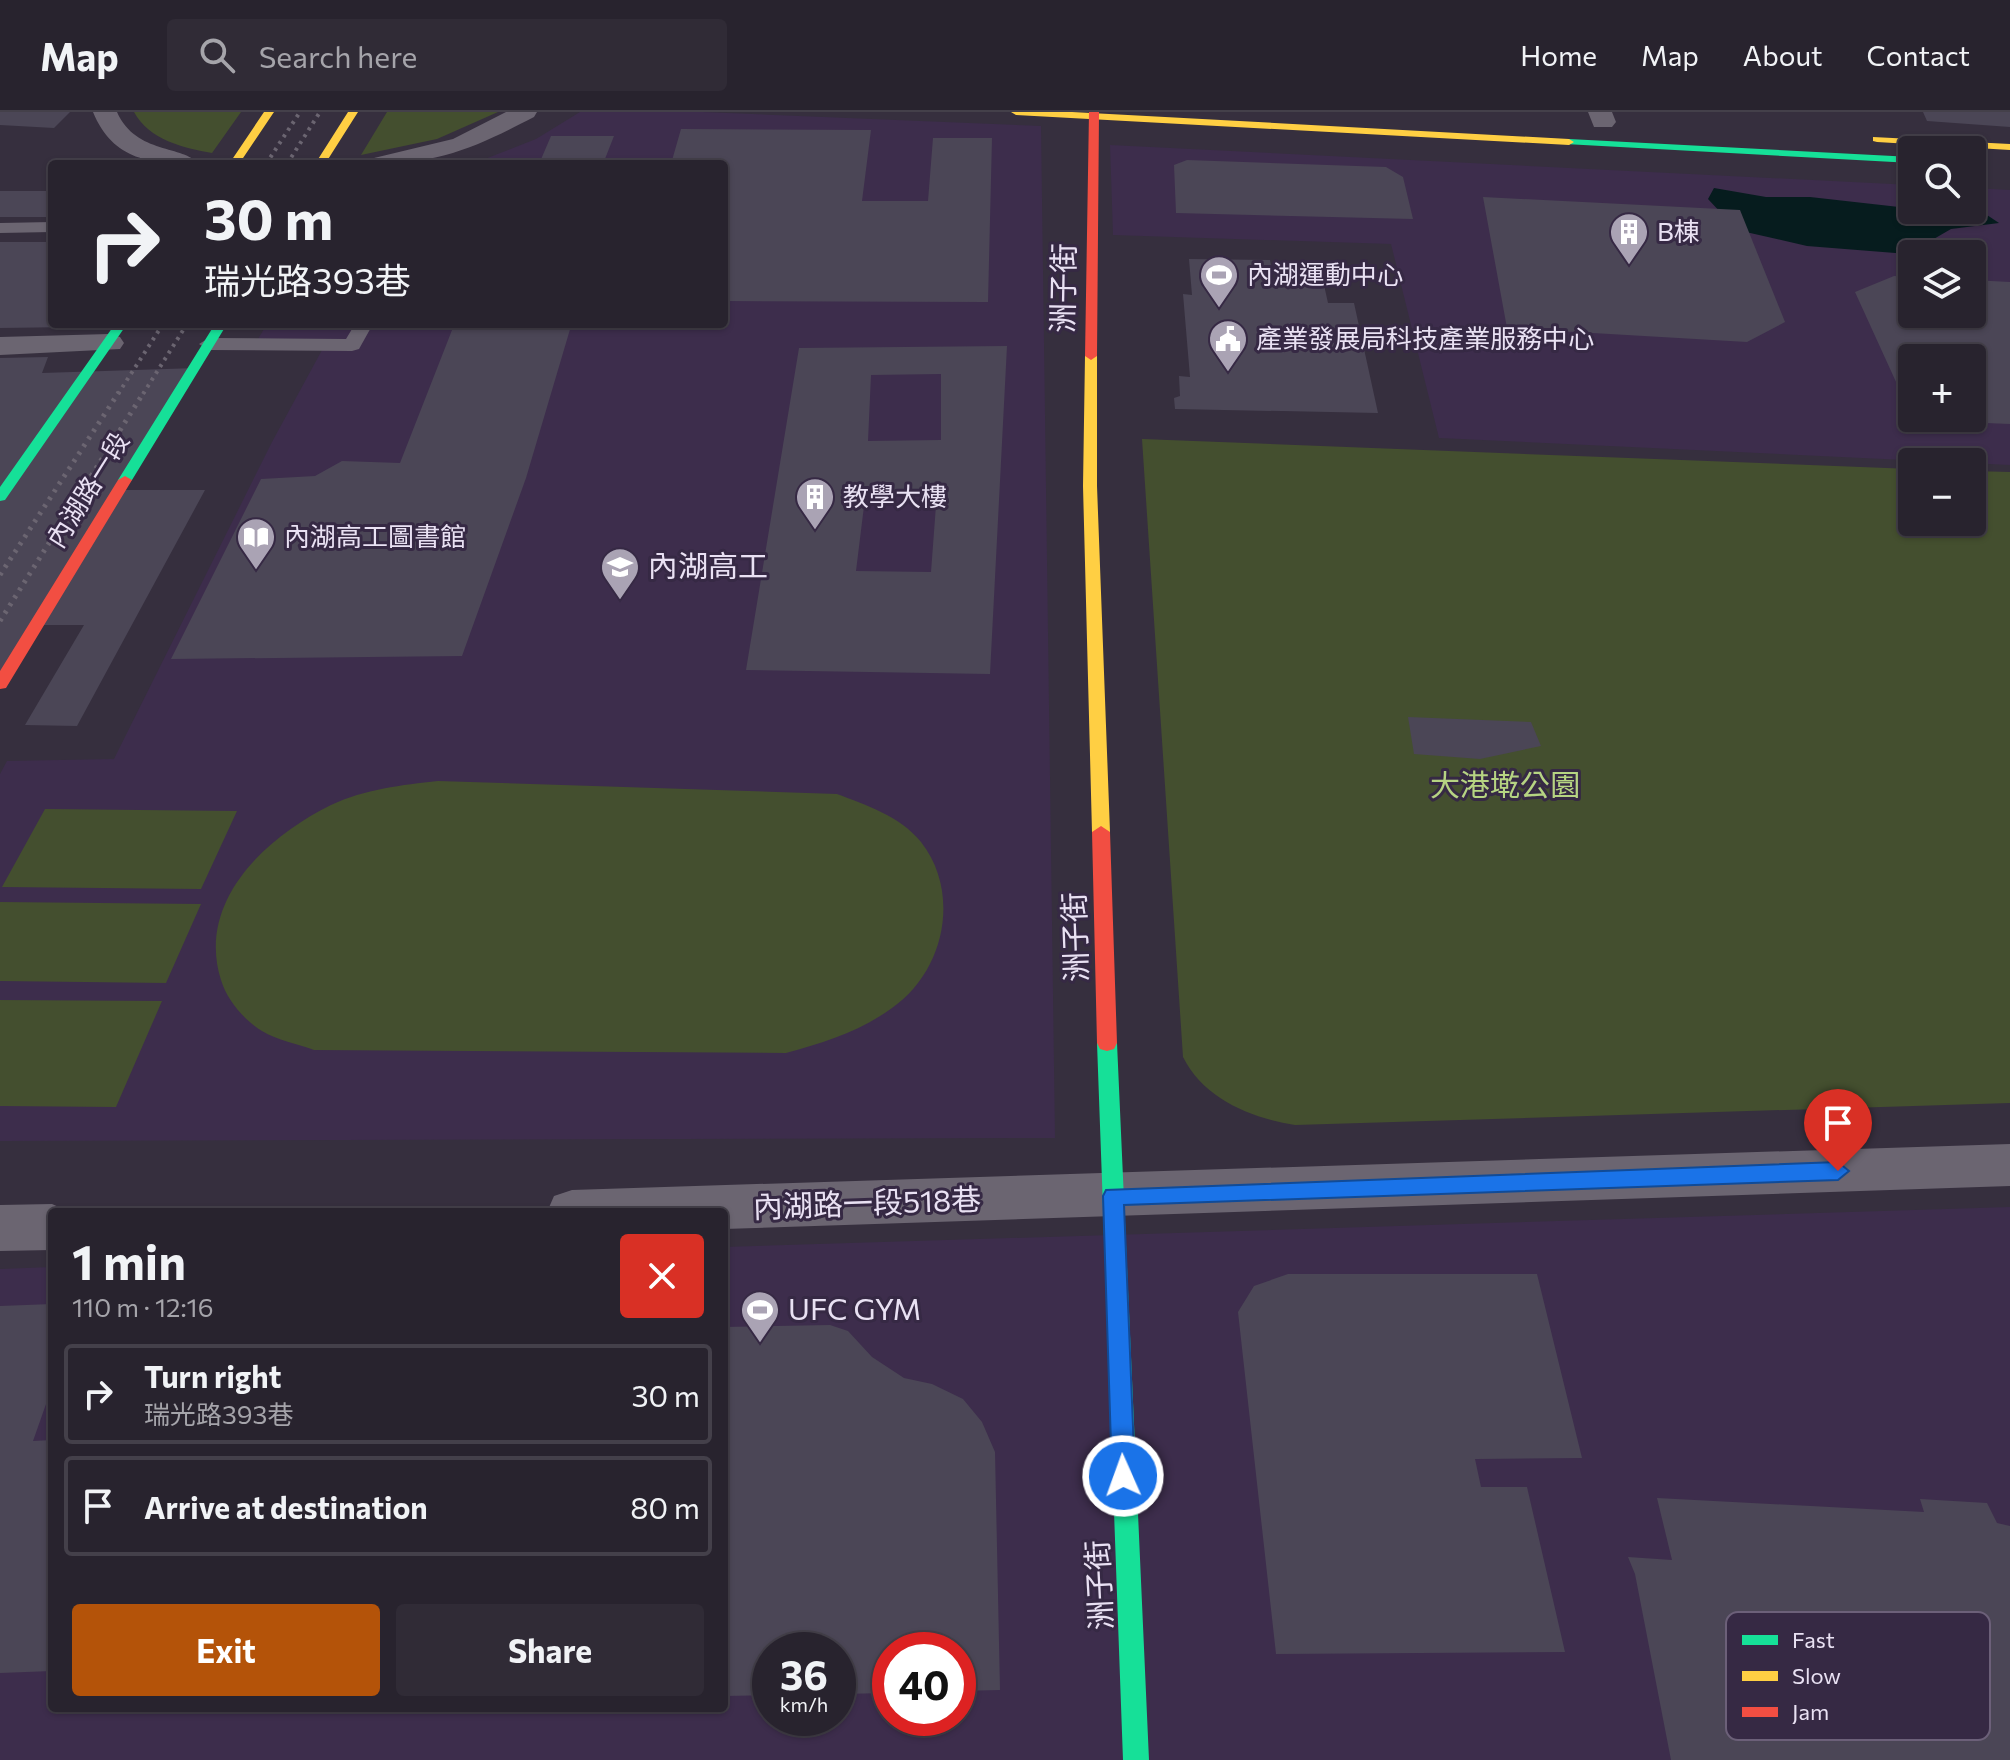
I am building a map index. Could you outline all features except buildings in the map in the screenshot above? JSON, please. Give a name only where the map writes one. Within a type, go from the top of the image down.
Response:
[{"type":"street","points":[[105,112],[124,139],[168,160]]},
{"type":"street","points":[[237,160],[269,112]]},
{"type":"street","points":[[323,160],[353,112]]},
{"type":"street","points":[[399,160],[462,144],[510,123],[525,112]]},
{"type":"street","points":[[1016,112],[1898,159]]},
{"type":"street","name":"洲子街","points":[[1094,114],[1090,486],[1113,1196],[1136,1760]]},
{"type":"street","points":[[1854,137],[2010,147]]},
{"type":"street","points":[[1986,164],[2010,165]]},
{"type":"street","name":"內湖路一段","points":[[0,684],[219,328]]},
{"type":"street","points":[[0,346],[115,333]]},
{"type":"street","points":[[0,497],[115,333]]},
{"type":"street","name":"內湖路一段518巷","points":[[707,1208],[2010,1165]]},
{"type":"street","points":[[0,1228],[48,1227]]},
{"type":"lane","points":[[0,228],[48,227]]},
{"type":"lane","points":[[209,344],[352,345],[362,328]]},
{"type":"shaded area","name":"內湖高工","points":[[580,112],[703,112],[1041,126],[1055,1138],[0,1141],[0,774],[7,761],[114,759],[272,442],[328,339],[258,339],[265,328],[728,328],[728,160],[482,160],[536,139]]},
{"type":"shaded area","points":[[1110,145],[1898,184],[1898,224],[1986,224],[1986,189],[2010,190],[2010,465],[1986,464],[1986,448],[1898,448],[1898,460],[1439,438],[1391,244],[1113,235]]},
{"type":"shaded area","points":[[1714,188],[1766,197],[1810,197],[1898,207],[1898,224],[1986,224],[1986,214],[1999,223],[1951,229],[1932,240],[1898,240],[1898,253],[1807,246],[1737,230],[1708,199]]},
{"type":"shaded area","points":[[2010,1207],[2010,1760],[0,1760],[0,1269],[48,1267],[48,1712],[728,1712],[728,1247]]},
{"type":"green space","points":[[134,112],[241,112],[212,153],[158,136]]},
{"type":"green space","points":[[387,112],[498,112],[437,139],[361,155]]},
{"type":"green space","name":"大港墘公園","points":[[1142,439],[1898,468],[1898,536],[1986,536],[1986,471],[2010,472],[2010,1103],[1295,1125],[1262,1117],[1230,1104],[1203,1084],[1183,1057]]},
{"type":"green space","points":[[438,781],[837,794],[893,818],[921,842],[941,884],[941,930],[935,953],[925,974],[892,1008],[867,1024],[786,1053],[314,1050],[274,1037],[255,1026],[227,995],[216,951],[218,924],[228,898],[242,875],[283,835],[331,805],[370,791]]},
{"type":"green space","points":[[45,809],[237,811],[201,889],[2,887]]},
{"type":"green space","points":[[0,902],[201,904],[166,983],[0,981]]},
{"type":"green space","points":[[0,1000],[162,1001],[116,1107],[0,1106]]},
{"type":"railway","points":[[269,160],[300,112]]},
{"type":"railway","points":[[290,160],[320,112]]},
{"type":"railway","points":[[118,394],[160,328]]},
{"type":"railway","points":[[143,394],[184,328]]},
{"type":"railway","points":[[0,575],[119,392]]},
{"type":"railway","points":[[0,621],[144,392]]},
{"type":"traffic: fast","points":[[1569,142],[1898,159]]},
{"type":"traffic: fast","points":[[0,497],[118,328]]},
{"type":"traffic: fast","points":[[125,480],[219,328]]},
{"type":"traffic: fast","points":[[1107,1043],[1136,1760]]},
{"type":"traffic: slow","points":[[237,160],[269,112]]},
{"type":"traffic: slow","points":[[323,160],[353,112]]},
{"type":"traffic: slow","points":[[1016,112],[1569,142]]},
{"type":"traffic: slow","points":[[1877,139],[2010,147]]},
{"type":"traffic: slow","points":[[1091,356],[1090,486],[1101,832]]},
{"type":"traffic: jam","points":[[1091,356],[1094,112]]},
{"type":"traffic: jam","points":[[0,684],[125,480]]},
{"type":"traffic: jam","points":[[1101,832],[1107,1043]]},
{"type":"place","name":"B棟","points":[[1629,266]]},
{"type":"place","name":"內湖運動中心","points":[[1219,309]]},
{"type":"place","name":"產業發展局科技產業服務中心","points":[[1228,373]]},
{"type":"place","name":"教學大樓","points":[[815,531]]},
{"type":"place","name":"內湖高工圖書館","points":[[256,571]]},
{"type":"place","name":"內湖高工","points":[[620,601]]},
{"type":"place","name":"UFC GYM","points":[[760,1344]]},
{"type":"route","points":[[1123,1476],[1113,1196],[1838,1171]]}]
